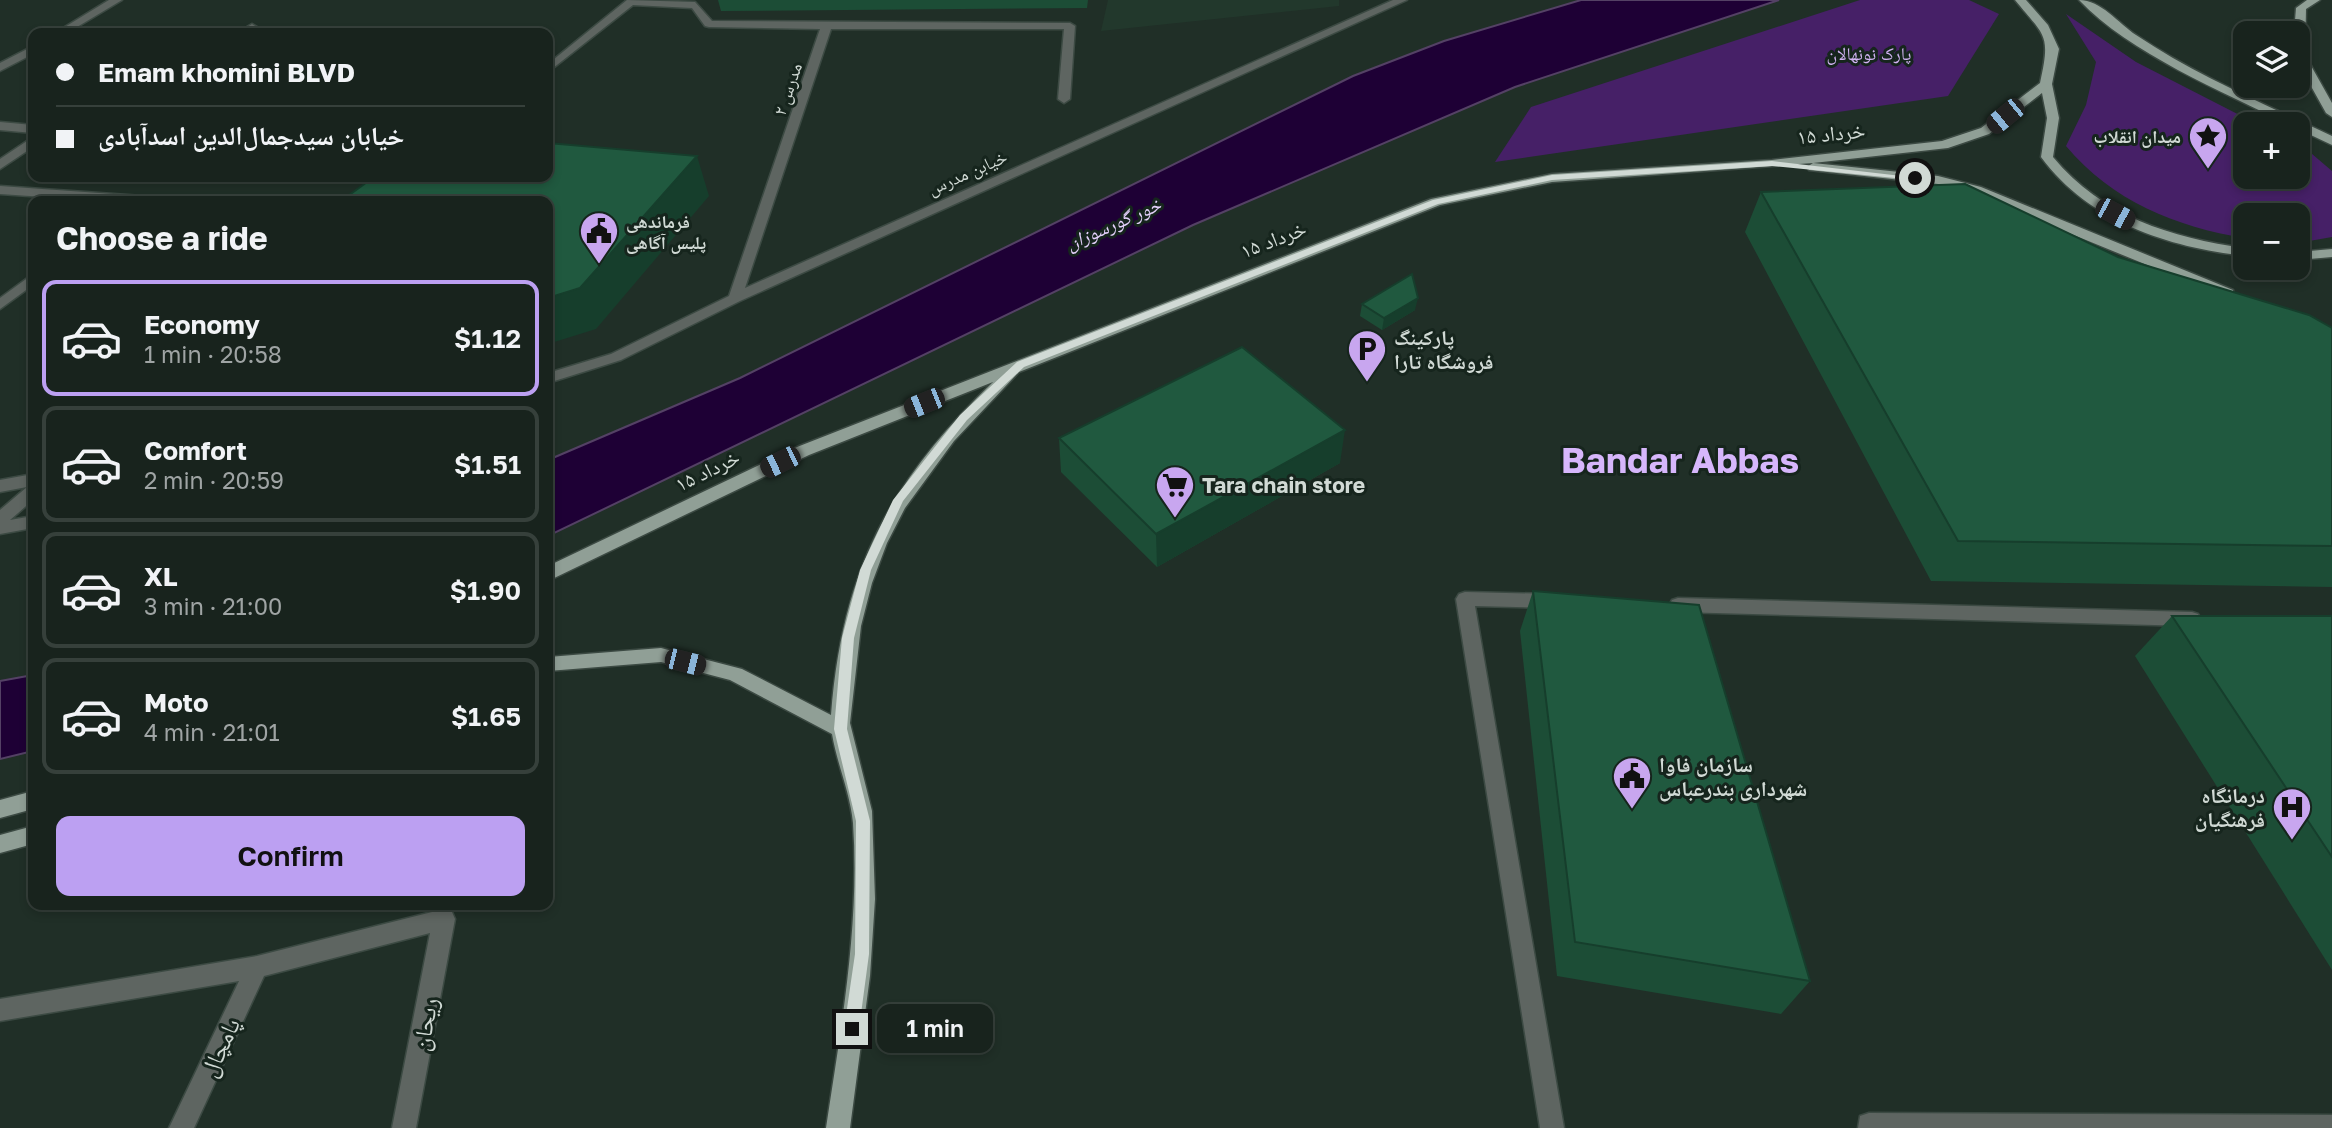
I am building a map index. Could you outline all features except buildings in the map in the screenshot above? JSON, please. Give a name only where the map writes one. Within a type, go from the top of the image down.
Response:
[{"type":"main road","points":[[2020,0],[2043,25],[2053,50],[2046,84],[2053,118],[2047,157],[2057,172],[2098,205],[2145,228],[2182,240],[2233,250]]},
{"type":"main road","points":[[2084,0],[2133,38],[2211,82],[2332,141]]},
{"type":"main road","points":[[2315,0],[2301,8],[2299,55],[2332,113]]},
{"type":"main road","name":"۱۵ خرداد","points":[[553,572],[803,451],[1436,202],[1552,178],[1772,164],[1944,145],[1985,131],[2046,84]]},
{"type":"main road","points":[[1772,164],[1938,180],[1976,190],[2240,299]]},
{"type":"main road","points":[[2310,255],[2332,253]]},
{"type":"main road","points":[[838,1128],[862,954],[863,821],[841,729],[848,638],[866,570],[899,500],[964,417],[1020,365]]},
{"type":"main road","points":[[553,664],[661,655],[735,674],[841,729]]},
{"type":"main road","points":[[0,809],[28,801]]},
{"type":"main road","points":[[0,844],[28,836]]},
{"type":"street","points":[[69,28],[117,0]]},
{"type":"street","name":"خیابن مدرس","points":[[553,376],[616,357],[735,298],[1402,0]]},
{"type":"street","points":[[553,65],[631,2],[697,2],[709,24],[1070,26],[1064,99]]},
{"type":"street","name":"مدرس ۲","points":[[735,298],[827,26]]},
{"type":"street","points":[[0,68],[28,52]]},
{"type":"street","points":[[0,126],[28,129]]},
{"type":"street","points":[[0,165],[28,145]]},
{"type":"street","points":[[0,190],[78,196]]},
{"type":"street","points":[[0,305],[28,282]]},
{"type":"street","points":[[0,486],[28,481]]},
{"type":"street","points":[[0,519],[28,495]]},
{"type":"street","points":[[0,528],[28,523]]},
{"type":"street","points":[[1552,1128],[1465,599],[1575,602]]},
{"type":"street","points":[[1658,604],[2211,620]]},
{"type":"street","name":"ریحان","points":[[257,967],[444,919],[404,1128]]},
{"type":"street","points":[[0,1010],[257,967]]},
{"type":"street","name":"پامچال","points":[[181,1128],[257,967]]},
{"type":"street","points":[[1869,1125],[2332,1127]]},
{"type":"shaded area","points":[[1108,0],[1339,0],[1339,6],[1101,31]]},
{"type":"green space","name":"پارک نونهالان","points":[[1860,0],[1969,0],[1999,14],[1948,96],[1495,162],[1531,107]]},
{"type":"green space","points":[[2066,14],[2136,62],[2234,112],[2233,189],[2310,189],[2310,152],[2332,171],[2332,237],[2310,241],[2310,203],[2233,203],[2233,236],[2170,219],[2104,182],[2066,146],[2086,105],[2096,62]]},
{"type":"water","name":"خور گورسوزان","points":[[1581,0],[1779,0],[1515,87],[1193,225],[553,534],[553,458],[740,378],[1353,76],[1444,41]]},
{"type":"water","points":[[28,676],[28,752],[0,759],[0,681]]},
{"type":"place","name":"میدان انقلاب","points":[[2208,170]]},
{"type":"place","name":"فرماندهی پلیس آگاهی","points":[[599,265]]},
{"type":"place","name":"پارکینگ فروشگاه تارا","points":[[1367,383]]},
{"type":"place","name":"Tara chain store","points":[[1175,519]]},
{"type":"place","name":"سازمان فاوا شهرداری بندرعباس","points":[[1632,810]]},
{"type":"place","name":"درمانگاه فرهنگیان","points":[[2292,841]]},
{"type":"district","name":"Bandar Abbas","points":[[1680,460]]},
{"type":"route","points":[[852,1029],[862,954],[863,821],[841,729],[848,638],[866,570],[899,500],[964,417],[1020,365],[1436,202],[1552,178],[1772,164],[1915,178]]}]
